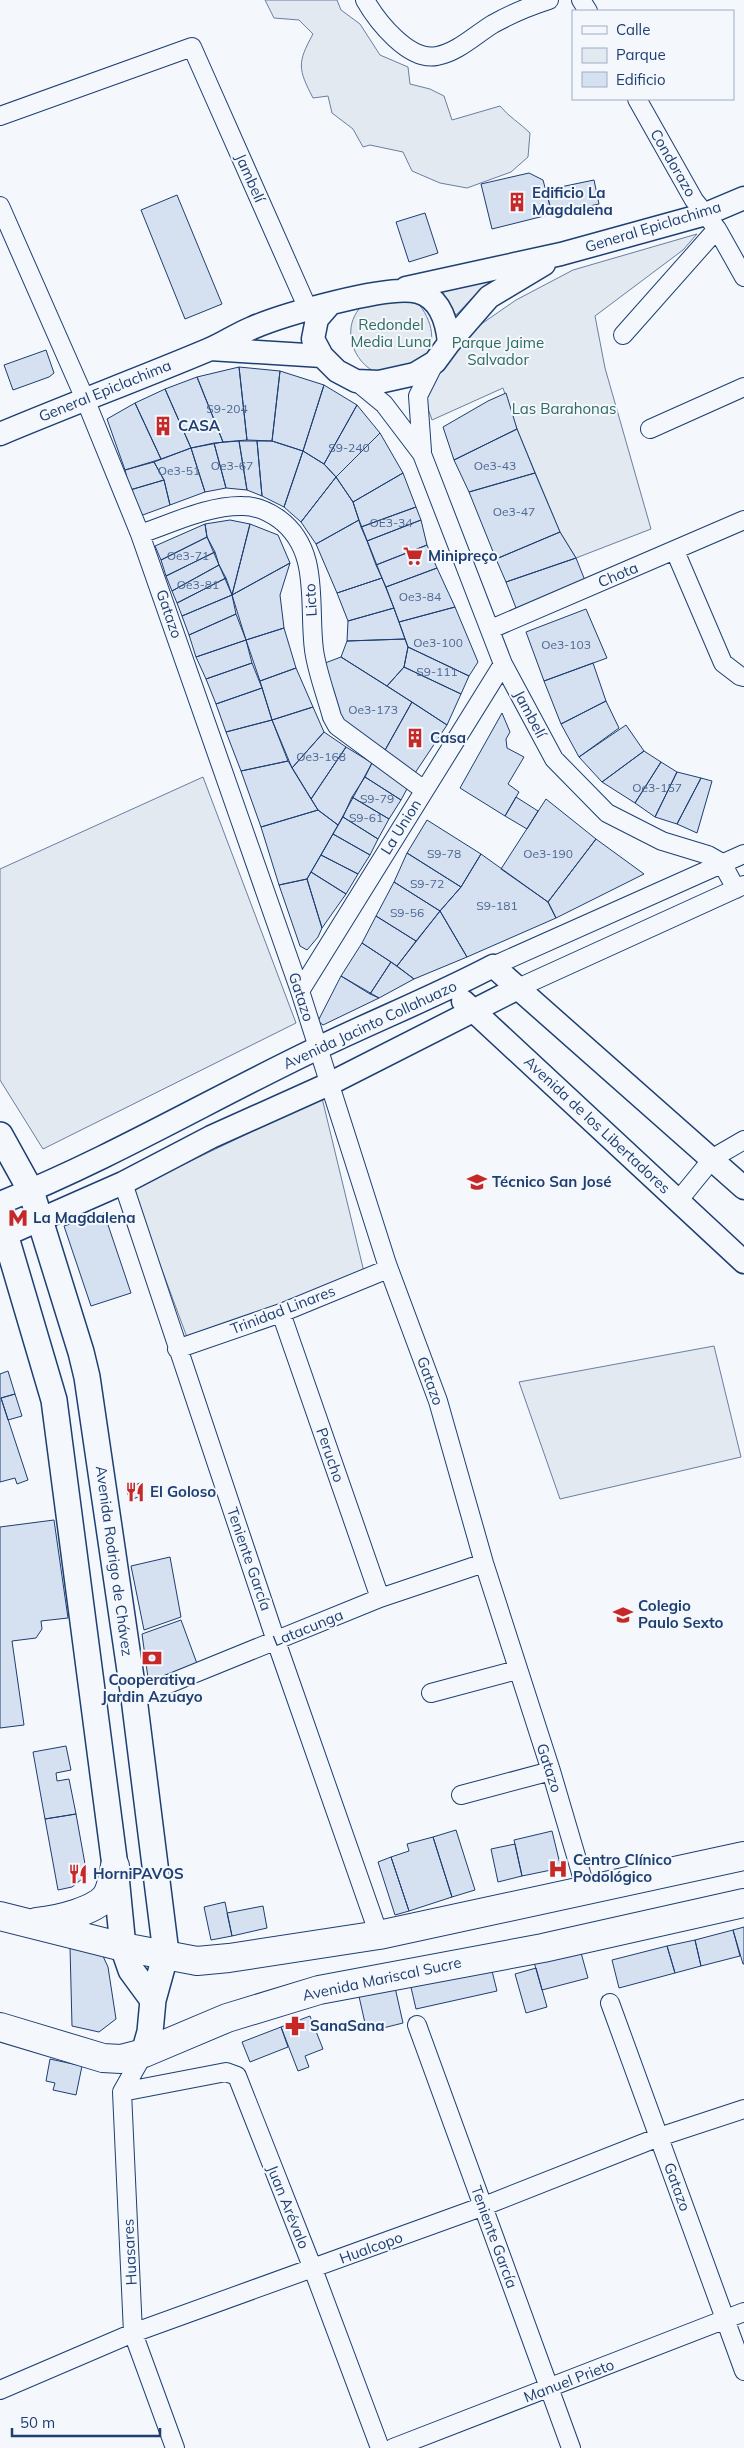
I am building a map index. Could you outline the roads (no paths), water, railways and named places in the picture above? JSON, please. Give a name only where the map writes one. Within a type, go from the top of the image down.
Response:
[{"type":"main road","name":"Avenida Rodrigo de Chávez","points":[[0,1135],[31,1190],[87,1377],[134,1698],[166,1954],[153,2000],[150,2032],[144,2053]]},
{"type":"main road","points":[[3,1226],[54,1400],[115,1866],[123,1947],[131,1970],[153,2000]]},
{"type":"main road","points":[[30,1322],[67,1307]]},
{"type":"main road","points":[[0,1916],[123,1947],[197,1960],[229,1958],[379,1935],[744,1856]]},
{"type":"main road","points":[[26,1924],[54,1920],[85,1911],[108,1895],[115,1866]]},
{"type":"main road","name":"Avenida Mariscal Sucre","points":[[0,2027],[103,2058],[122,2059],[144,2053],[227,2018],[319,1990],[570,1942],[744,1903]]},
{"type":"street","points":[[365,0],[402,46],[414,52],[435,57],[454,50],[495,23],[531,6],[550,0]]},
{"type":"street","name":"Jambelí","points":[[0,116],[192,47],[308,310]]},
{"type":"street","name":"Condorazo","points":[[638,100],[694,200],[712,221],[744,276]]},
{"type":"street","name":"General Epiclachima","points":[[400,290],[712,221],[744,198]]},
{"type":"street","name":"Gatazo","points":[[0,206],[140,534],[300,991],[388,1269],[438,1400],[484,1563],[551,1771],[586,1890]]},
{"type":"street","points":[[623,335],[712,221]]},
{"type":"street","name":"General Epiclachima","points":[[449,343],[489,297],[560,254]]},
{"type":"street","points":[[400,290],[418,292],[433,299],[447,321],[449,343],[435,362],[415,374],[379,382],[356,381],[337,371],[322,356],[313,339],[317,319],[330,304],[400,290]]},
{"type":"street","name":"General Epiclachima","points":[[0,434],[209,349],[252,328],[330,304]]},
{"type":"street","name":"General Epiclachima","points":[[209,349],[322,356]]},
{"type":"street","name":"Jambelí","points":[[422,454],[418,396],[435,362]]},
{"type":"street","name":"Jambelí","points":[[356,381],[384,404],[422,454],[504,664],[554,759],[607,813],[662,842],[708,855],[722,863]]},
{"type":"street","points":[[650,429],[744,387]]},
{"type":"street","name":"Licto","points":[[140,534],[207,511],[244,506],[269,512],[292,529],[305,550],[310,574],[314,651],[332,716],[337,726],[424,790]]},
{"type":"street","name":"Chota","points":[[491,630],[744,520]]},
{"type":"street","points":[[675,551],[724,663],[744,677]]},
{"type":"street","name":"La Union","points":[[300,991],[504,664]]},
{"type":"street","name":"Avenida Jacinto Collahuazo","points":[[0,1203],[114,1152],[318,1048],[449,989],[493,966],[744,854]]},
{"type":"street","points":[[722,863],[740,887]]},
{"type":"street","name":"Avenida Jacinto Collahuazo","points":[[3,1226],[40,1220],[122,1183],[211,1138],[329,1084],[518,988],[740,887]]},
{"type":"street","points":[[493,966],[713,1158],[744,1188]]},
{"type":"street","name":"Avenida de los Libertadores","points":[[449,989],[744,1262]]},
{"type":"street","points":[[678,1201],[713,1158],[744,1140]]},
{"type":"street","name":"Teniente García","points":[[122,1183],[276,1641],[379,1935]]},
{"type":"street","name":"Trinidad Linares","points":[[177,1349],[281,1313],[388,1269]]},
{"type":"street","name":"Perucho","points":[[281,1313],[380,1598]]},
{"type":"street","name":"Latacunga","points":[[134,1698],[380,1598],[484,1563]]},
{"type":"street","points":[[431,1694],[517,1670]]},
{"type":"street","points":[[462,1795],[551,1771]]},
{"type":"street","name":"Gatazo","points":[[610,2003],[744,2371]]},
{"type":"street","name":"Teniente García","points":[[417,2025],[571,2448]]},
{"type":"street","points":[[122,2092],[144,2053]]},
{"type":"street","name":"Juan Arévalo","points":[[122,2092],[226,2072],[237,2076],[313,2269],[380,2448]]},
{"type":"street","name":"Huasares","points":[[122,2092],[133,2332],[175,2448]]},
{"type":"street","name":"Hualcopo","points":[[0,2390],[133,2332],[313,2269],[484,2206],[659,2137],[744,2109]]},
{"type":"street","name":"Manuel Prieto","points":[[394,2448],[744,2312]]},
{"type":"place","name":"Edificio La Magdalena","points":[[517,202]]},
{"type":"place","name":"CASA","points":[[163,426]]},
{"type":"place","name":"Minipreço","points":[[413,556]]},
{"type":"place","name":"Casa","points":[[415,738]]},
{"type":"place","name":"Técnico San José","points":[[477,1182]]},
{"type":"place","name":"La Magdalena","points":[[18,1218]]},
{"type":"place","name":"El Goloso","points":[[135,1492]]},
{"type":"place","name":"Colegio Paulo Sexto","points":[[623,1615]]},
{"type":"place","name":"Cooperativa Jardin Azuayo","points":[[152,1658]]},
{"type":"place","name":"Centro Clínico Podológico","points":[[558,1869]]},
{"type":"place","name":"HorniPAVOS","points":[[78,1874]]},
{"type":"place","name":"SanaSana","points":[[295,2026]]},
{"type":"park label","name":"Redondel Media Luna","points":[[391,334]]},
{"type":"park label","name":"Parque Jaime Salvador","points":[[498,352]]},
{"type":"park label","name":"Las Barahonas","points":[[564,409]]}]
